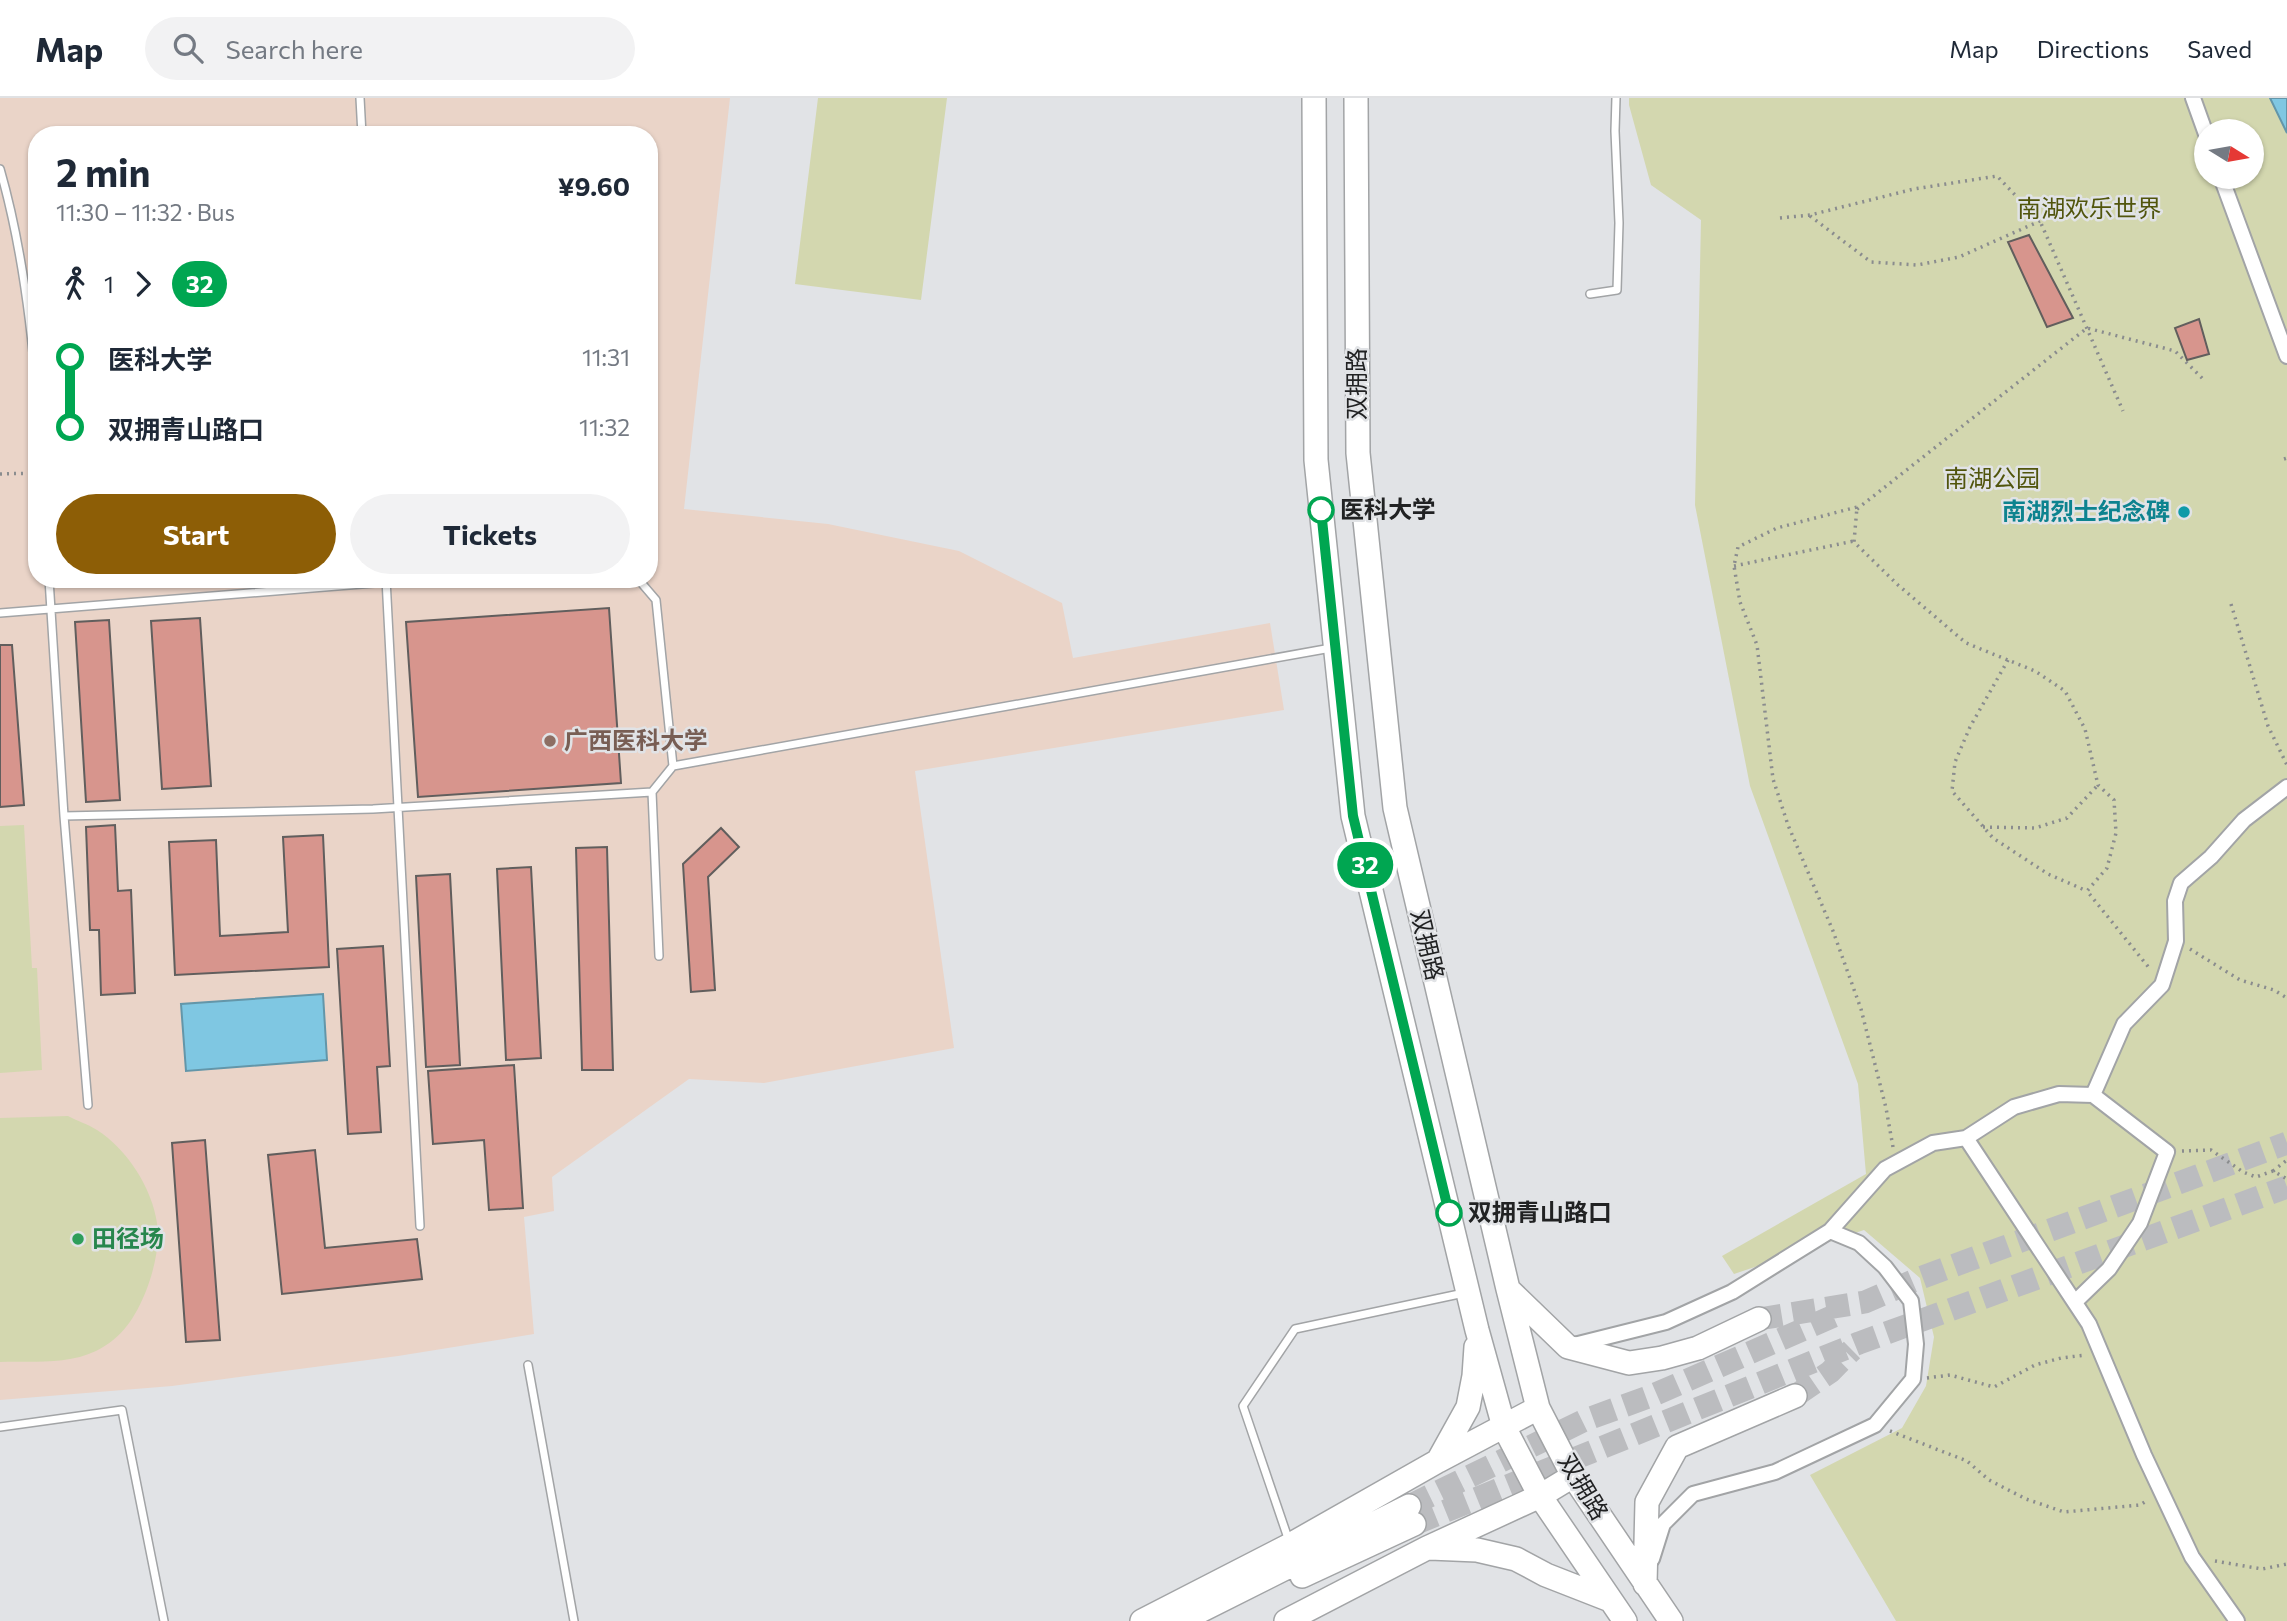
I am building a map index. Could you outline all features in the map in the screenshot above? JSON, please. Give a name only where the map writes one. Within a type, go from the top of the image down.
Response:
[{"type":"main road","name":"双拥路","points":[[1314,98],[1316,460],[1353,816],[1477,1330],[1504,1427],[1540,1496],[1625,1621]]},
{"type":"main road","name":"双拥路","points":[[1356,98],[1358,453],[1395,808],[1538,1408],[1573,1476],[1671,1621]]},
{"type":"main road","points":[[1508,1289],[1568,1347],[1629,1363],[1662,1358],[1698,1348],[1759,1319]]},
{"type":"main road","points":[[1438,1461],[1468,1408],[1474,1376],[1477,1330]]},
{"type":"main road","points":[[1644,1584],[1647,1502],[1677,1447],[1795,1396]]},
{"type":"main road","points":[[1142,1621],[1290,1545],[1538,1408]]},
{"type":"main road","points":[[1286,1621],[1427,1548],[1540,1496],[1573,1476]]},
{"type":"main road","points":[[1180,1621],[1411,1515],[1211,1621]]},
{"type":"main road","points":[[1427,1548],[1477,1550],[1516,1559],[1546,1575],[1611,1600]]},
{"type":"street","points":[[2193,98],[2201,119]]},
{"type":"street","points":[[2225,189],[2287,356]]},
{"type":"street","points":[[2093,1095],[2124,1024],[2162,985],[2176,941],[2175,901],[2181,883],[2211,857],[2244,820],[2287,787]]},
{"type":"street","points":[[1568,1347],[1666,1322],[1732,1292],[1830,1231],[1885,1169],[1933,1143],[1966,1138],[2014,1107],[2059,1094],[2093,1095],[2167,1152],[2140,1223],[2109,1269],[2075,1302]]},
{"type":"street","points":[[1966,1138],[2089,1324],[2192,1557],[2236,1621]]},
{"type":"street","points":[[1644,1584],[1662,1524],[1693,1494],[1775,1472],[1875,1425],[1913,1379],[1916,1344],[1911,1301],[1885,1267],[1859,1243],[1830,1231]]},
{"type":"lane","points":[[360,98],[362,126]]},
{"type":"lane","points":[[1590,294],[1617,290],[1619,223],[1616,98]]},
{"type":"lane","points":[[0,169],[14,218],[28,309]]},
{"type":"lane","points":[[50,588],[64,816],[88,1105]]},
{"type":"lane","points":[[0,613],[299,588]]},
{"type":"lane","points":[[386,588],[420,1226]]},
{"type":"lane","points":[[646,588],[656,600],[673,766]]},
{"type":"lane","points":[[659,956],[652,792],[673,766],[1335,647]]},
{"type":"lane","points":[[64,816],[398,807],[652,792]]},
{"type":"lane","points":[[1290,1545],[1244,1406],[1295,1329],[1468,1292]]},
{"type":"lane","points":[[528,1364],[574,1621]]},
{"type":"lane","points":[[0,1427],[122,1410],[164,1621]]},
{"type":"path","points":[[1780,218],[1810,215],[1914,189],[1997,176],[2040,221],[2123,411]]},
{"type":"path","points":[[1810,215],[1871,262],[1917,265],[1959,257],[2040,221]]},
{"type":"path","points":[[2087,328],[2175,351],[2204,380]]},
{"type":"path","points":[[1895,1163],[1886,1108],[1861,1009],[1833,931],[1788,825],[1773,779],[1757,645],[1741,602],[1734,566],[1738,547],[1777,528],[1857,507],[2087,328]]},
{"type":"path","points":[[0,474],[28,473]]},
{"type":"path","points":[[1854,542],[1857,507]]},
{"type":"path","points":[[1734,566],[1854,542]]},
{"type":"path","points":[[1854,542],[1898,585],[1966,643],[2035,671],[2065,691],[2085,729],[2098,785],[2113,800],[2116,833],[2107,868],[2087,891]]},
{"type":"path","points":[[2231,604],[2268,726],[2287,765]]},
{"type":"path","points":[[2008,660],[1970,727],[1955,762],[1952,791],[1993,838],[2048,874],[2087,891],[2162,985]]},
{"type":"path","points":[[1983,827],[2035,828],[2067,818],[2098,785]]},
{"type":"path","points":[[2176,941],[2240,980],[2274,990],[2287,998]]},
{"type":"path","points":[[2167,1152],[2211,1150],[2242,1172],[2256,1177],[2273,1171],[2287,1160]]},
{"type":"path","points":[[2273,1171],[2287,1180]]},
{"type":"path","points":[[1913,1379],[1950,1376],[1994,1387],[2035,1365],[2061,1358],[2102,1354]]},
{"type":"path","points":[[1875,1425],[1967,1461],[1989,1480],[2026,1499],[2064,1512],[2140,1505],[2162,1493]]},
{"type":"path","points":[[2192,1557],[2262,1569],[2287,1564]]},
{"type":"shaded area","name":"广西医科大学","points":[[0,98],[730,98],[684,509],[828,524],[959,551],[1062,603],[1073,658],[1270,623],[1284,710],[915,771],[954,1048],[764,1083],[689,1079],[552,1177],[554,1211],[524,1217],[534,1334],[398,1356],[172,1386],[0,1400]]},
{"type":"green space","points":[[818,98],[947,98],[921,300],[795,284]]},
{"type":"green space","name":"南湖公园","points":[[1629,98],[2270,98],[2287,133],[2287,1621],[1896,1621],[1810,1475],[1902,1428],[1926,1386],[1934,1337],[1920,1278],[1864,1230],[1734,1274],[1722,1256],[1866,1174],[1858,1084],[1750,786],[1695,505],[1701,220],[1651,185]]},
{"type":"green space","points":[[24,825],[32,968],[37,968],[42,1070],[0,1073],[0,826]]},
{"type":"green space","name":"田径场","points":[[68,1116],[108,1138],[128,1159],[144,1183],[154,1210],[158,1232],[152,1275],[132,1318],[105,1346],[85,1355],[61,1360],[0,1362],[0,1118]]},
{"type":"water","points":[[2270,98],[2287,98],[2287,133]]},
{"type":"water","points":[[323,994],[327,1060],[186,1071],[181,1004]]},
{"type":"building","points":[[2029,235],[2073,318],[2047,327],[2008,242]]},
{"type":"building","points":[[2199,319],[2209,354],[2187,360],[2175,328]]},
{"type":"building","points":[[609,608],[621,783],[418,797],[406,622]]},
{"type":"building","points":[[200,618],[211,786],[162,789],[151,621]]},
{"type":"building","points":[[109,620],[120,800],[86,802],[75,622]]},
{"type":"building","points":[[0,645],[12,645],[24,805],[0,807]]},
{"type":"building","points":[[115,825],[118,891],[131,890],[135,993],[101,995],[99,930],[90,930],[86,827]]},
{"type":"building","points":[[721,828],[739,847],[708,877],[715,990],[691,992],[683,864]]},
{"type":"building","points":[[323,835],[329,967],[175,975],[169,842],[216,840],[220,936],[288,932],[283,837]]},
{"type":"building","points":[[607,847],[613,1070],[582,1070],[576,848]]},
{"type":"building","points":[[531,867],[541,1058],[506,1060],[497,869]]},
{"type":"building","points":[[450,874],[460,1065],[426,1067],[416,876]]},
{"type":"building","points":[[383,946],[390,1066],[377,1067],[381,1132],[348,1134],[337,949]]},
{"type":"building","points":[[514,1065],[523,1208],[489,1210],[484,1140],[433,1144],[428,1071]]},
{"type":"building","points":[[205,1140],[220,1340],[186,1342],[172,1143]]},
{"type":"building","points":[[315,1150],[325,1248],[417,1239],[422,1279],[282,1294],[268,1155]]},
{"type":"tunnel","points":[[1759,1319],[1865,1302],[1920,1278],[2287,1143]]},
{"type":"tunnel","points":[[1414,1524],[1859,1343],[2287,1187]]},
{"type":"tunnel","points":[[1409,1506],[1585,1420],[1651,1396],[1834,1316]]},
{"type":"tunnel","points":[[1795,1396],[1830,1372],[1852,1350]]},
{"type":"bus line","name":"32","points":[[1321,510],[1353,816],[1449,1213]]},
{"type":"place","name":"医科大学","points":[[1321,510]]},
{"type":"place","name":"南湖烈士纪念碑","points":[[2184,512]]},
{"type":"place","name":"广西医科大学","points":[[550,741]]},
{"type":"place","name":"双拥青山路口","points":[[1449,1213]]},
{"type":"place","name":"田径场","points":[[78,1239]]},
{"type":"park label","name":"南湖欢乐世界","points":[[2089,209]]}]
